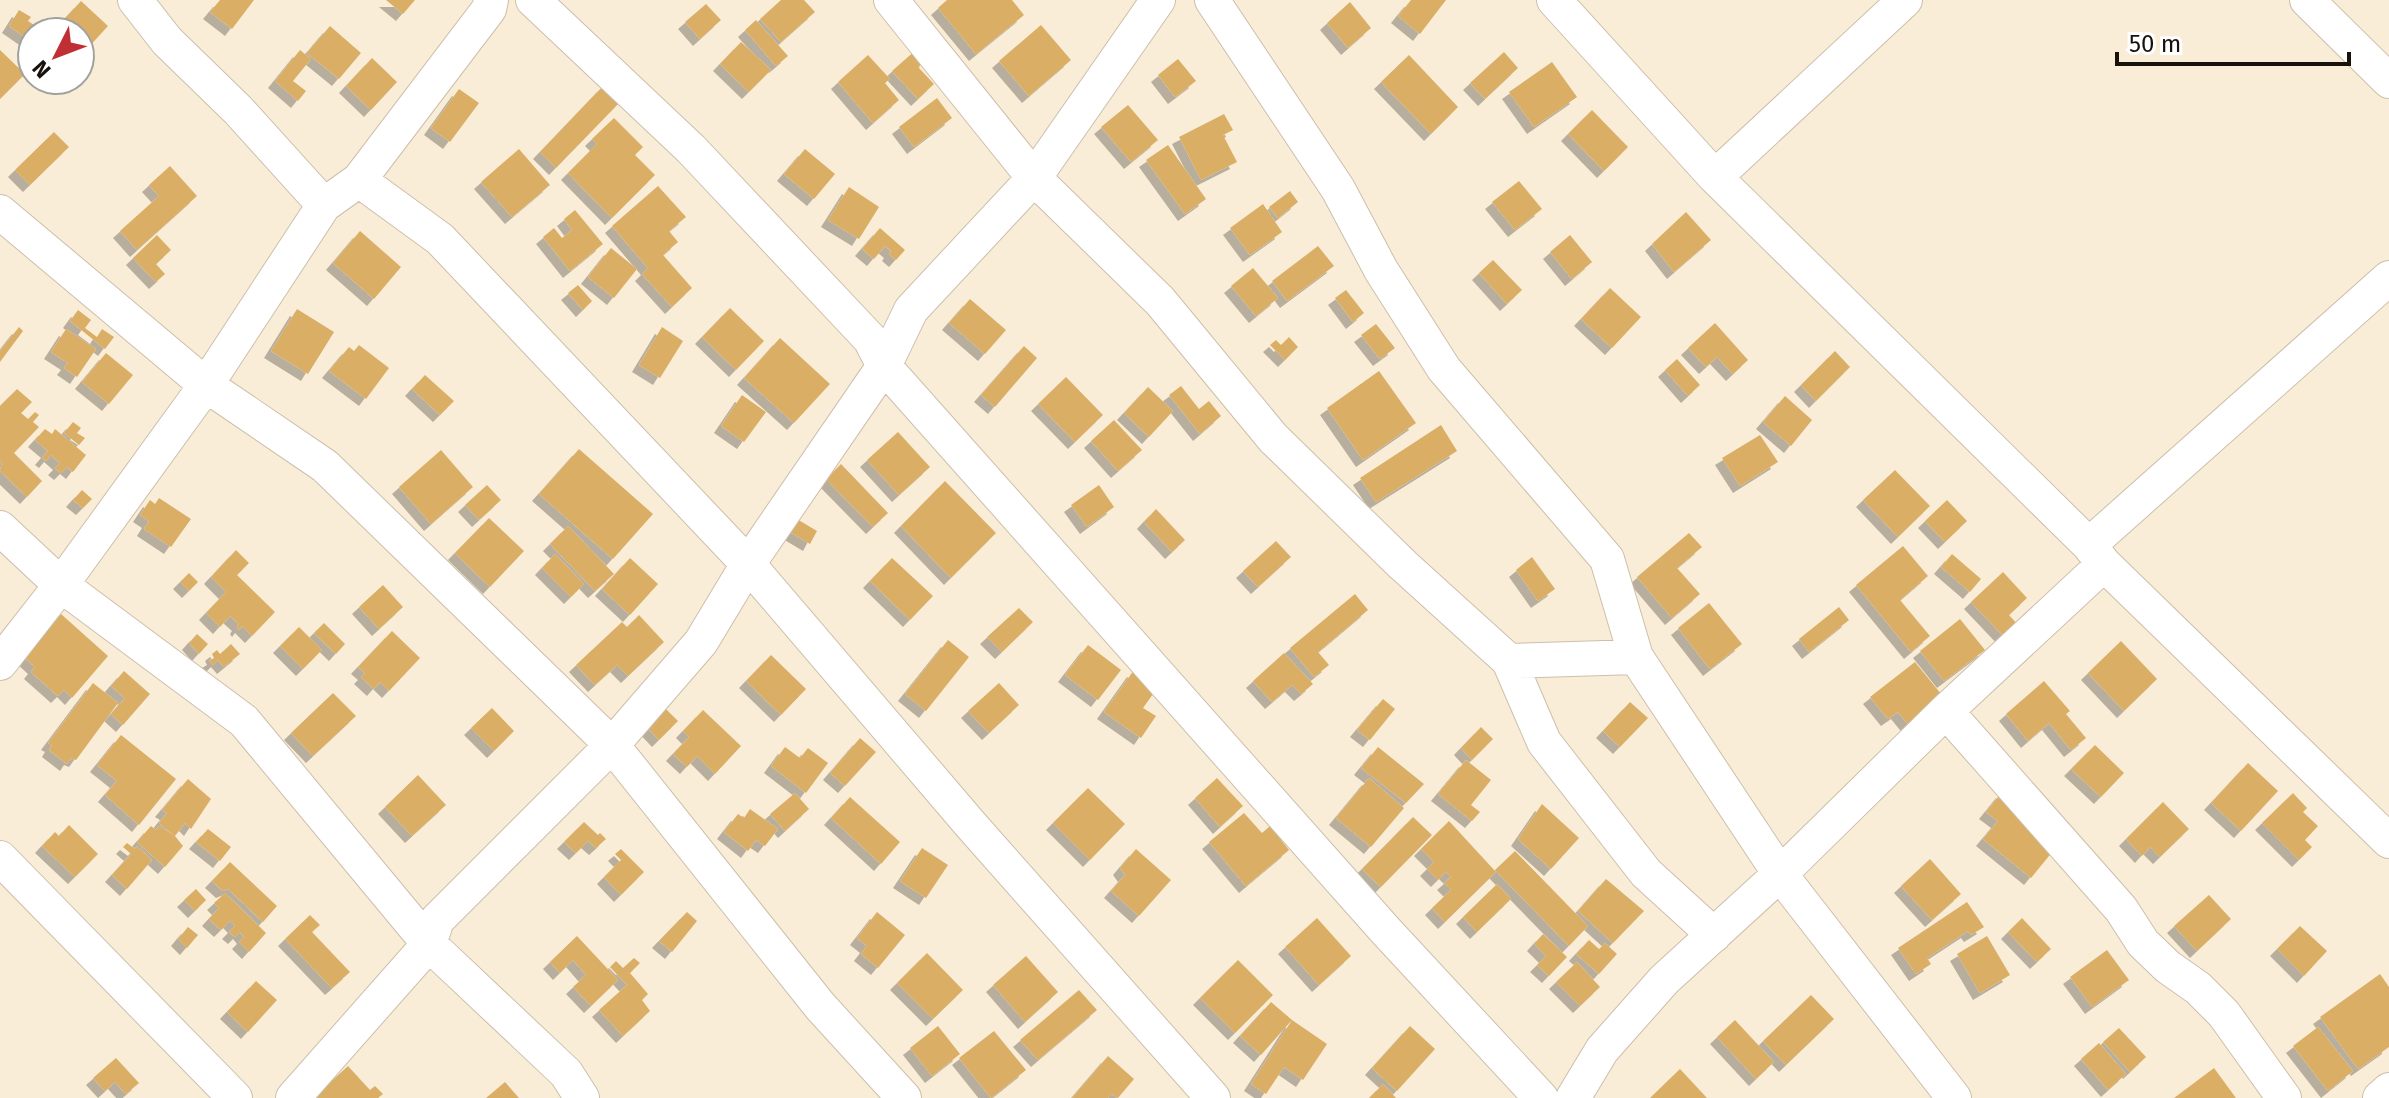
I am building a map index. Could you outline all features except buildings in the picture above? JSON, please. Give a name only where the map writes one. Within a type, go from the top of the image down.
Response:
[{"type":"street","points":[[135,0],[167,41],[238,110],[324,205]]},
{"type":"street","points":[[0,663],[61,585],[206,385],[324,205],[359,180],[489,9],[491,0]]},
{"type":"street","points":[[533,0],[691,149],[870,339],[884,366],[1386,931],[1541,1098]]},
{"type":"street","points":[[891,0],[1034,178],[1160,301],[1273,438],[1403,565],[1509,661],[1544,742],[1646,873],[1714,935]]},
{"type":"street","points":[[293,1098],[429,944],[437,920],[612,745],[701,642],[748,564],[884,366],[911,310],[1034,178],[1158,0]]},
{"type":"street","points":[[1212,0],[1338,189],[1381,270],[1444,369],[1607,559],[1636,657],[1780,874],[1954,1098]]},
{"type":"street","points":[[1554,0],[1715,177],[2389,841]]},
{"type":"street","points":[[1715,177],[1905,0]]},
{"type":"street","points":[[2307,0],[2389,81]]},
{"type":"street","points":[[359,180],[440,239],[748,564],[971,825],[1213,1098]]},
{"type":"street","points":[[0,212],[206,385],[325,466],[612,745],[820,1006],[904,1098]]},
{"type":"street","points":[[1573,1098],[1602,1050],[1664,980],[1780,874],[1946,711],[2096,554],[2389,278]]},
{"type":"street","points":[[0,528],[61,585],[244,721],[429,944],[566,1073],[582,1098]]},
{"type":"street","points":[[1509,661],[1636,657]]},
{"type":"street","points":[[1946,711],[2121,909],[2143,943],[2168,967],[2198,988],[2224,1014],[2284,1098]]},
{"type":"street","points":[[0,858],[235,1098]]},
{"type":"street","points":[[2380,1098],[2389,1090]]}]
